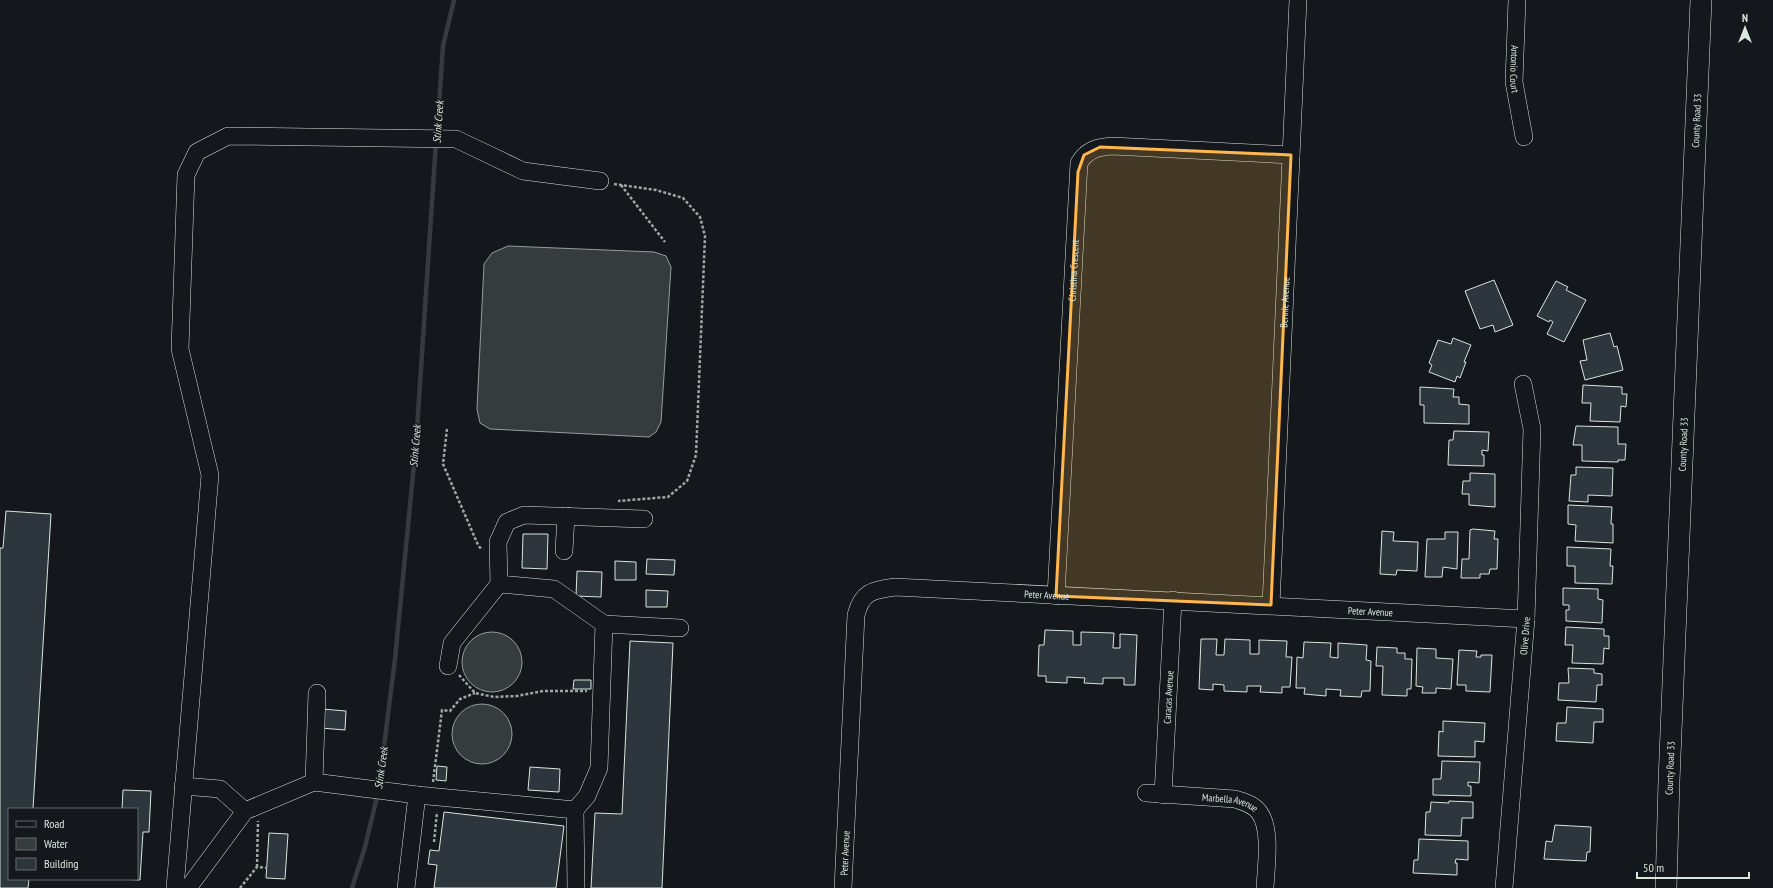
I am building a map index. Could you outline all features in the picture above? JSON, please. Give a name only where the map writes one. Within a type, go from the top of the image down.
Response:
[{"type":"main road","name":"County Road 33","points":[[1666,888],[1669,773],[1701,0]]},
{"type":"street","name":"Bennie Avenue","points":[[1271,605],[1298,0]]},
{"type":"street","name":"Antonio Court","points":[[1517,0],[1514,82],[1524,137]]},
{"type":"street","points":[[176,888],[183,786],[210,475],[180,349],[186,175],[197,152],[228,136],[445,138],[456,139],[523,171],[600,181]]},
{"type":"street","name":"Christina Crescent","points":[[1056,596],[1079,163],[1084,155],[1090,151],[1100,147],[1112,146],[1291,155]]},
{"type":"street","name":"Olive Drive","points":[[1504,888],[1526,619],[1532,429],[1523,384]]},
{"type":"street","points":[[448,663],[452,643],[499,584],[498,542],[507,522],[524,515],[644,519]]},
{"type":"street","points":[[564,552],[566,516]]},
{"type":"street","points":[[499,584],[554,589],[604,624],[680,628]]},
{"type":"street","name":"Peter Avenue","points":[[843,888],[856,615],[863,596],[872,591],[895,587],[1526,619]]},
{"type":"street","name":"Caracas Avenue","points":[[1163,795],[1173,600]]},
{"type":"street","points":[[576,888],[575,810],[587,796],[599,768],[604,624]]},
{"type":"street","points":[[314,782],[317,693]]},
{"type":"street","points":[[188,888],[251,808],[314,782],[429,796],[575,810]]},
{"type":"street","points":[[183,786],[220,789],[251,808]]},
{"type":"street","name":"Marbella Avenue","points":[[1146,793],[1234,799],[1248,803],[1259,812],[1265,825],[1267,847],[1265,888]]},
{"type":"street","points":[[406,888],[429,796]]},
{"type":"path","points":[[600,181],[656,190],[683,198],[700,217],[705,236],[696,455],[687,480],[668,496],[621,500],[603,507],[602,518]]},
{"type":"path","points":[[621,185],[665,242]]},
{"type":"path","points":[[447,429],[443,464],[478,545],[488,558],[498,559]]},
{"type":"path","points":[[448,663],[463,682],[475,693],[494,697],[517,696],[543,691],[601,691]]},
{"type":"path","points":[[434,842],[429,796],[442,710],[450,711],[460,699],[475,693]]},
{"type":"path","points":[[240,888],[257,867],[251,808]]},
{"type":"path","points":[[257,867],[267,868]]},
{"type":"highlighted area","points":[[1100,147],[1291,155],[1271,605],[1056,596],[1078,172],[1084,155]]},
{"type":"water","points":[[508,246],[654,252],[666,256],[671,267],[661,422],[656,432],[649,437],[490,429],[480,423],[477,409],[484,264],[492,253]]},
{"type":"water","points":[[486,632],[498,632],[514,640],[520,650],[522,662],[520,674],[514,684],[498,692],[486,692],[470,684],[462,668],[462,656],[470,640]]},
{"type":"water","points":[[476,704],[488,704],[504,712],[510,722],[512,734],[510,746],[504,756],[488,764],[476,764],[460,756],[452,740],[452,728],[460,712]]},
{"type":"building","points":[[1494,280],[1513,325],[1495,332],[1493,325],[1480,329],[1465,291]]},
{"type":"building","points":[[1556,281],[1568,287],[1566,290],[1586,300],[1564,342],[1547,334],[1553,322],[1550,320],[1549,322],[1537,316]]},
{"type":"building","points":[[1610,333],[1614,347],[1617,346],[1623,370],[1585,380],[1580,361],[1587,360],[1583,340]]},
{"type":"building","points":[[1453,338],[1471,345],[1464,362],[1466,362],[1460,378],[1457,376],[1455,382],[1429,372],[1432,365],[1429,363],[1438,340],[1451,344]]},
{"type":"building","points":[[1583,385],[1622,387],[1622,394],[1627,394],[1626,407],[1621,406],[1620,422],[1590,421],[1591,403],[1582,403]]},
{"type":"building","points":[[1420,387],[1454,389],[1453,397],[1459,397],[1459,404],[1469,405],[1469,424],[1424,423],[1424,405],[1420,405]]},
{"type":"building","points":[[1576,426],[1618,427],[1618,444],[1626,444],[1625,460],[1618,460],[1618,462],[1582,461],[1582,445],[1573,445]]},
{"type":"building","points":[[1454,431],[1489,432],[1488,451],[1482,450],[1482,455],[1484,455],[1484,466],[1448,465],[1449,440],[1453,440]]},
{"type":"building","points":[[1576,467],[1613,468],[1612,496],[1588,495],[1588,502],[1569,501],[1571,475],[1576,475]]},
{"type":"building","points":[[1470,473],[1495,474],[1495,507],[1469,505],[1469,494],[1462,494],[1463,481],[1470,481]]},
{"type":"building","points":[[1568,505],[1612,507],[1611,524],[1613,524],[1613,543],[1575,541],[1576,525],[1568,524]]},
{"type":"building","points":[[6,511],[51,514],[33,808],[8,808],[8,880],[29,880],[28,888],[0,888],[0,548],[3,548]]},
{"type":"building","points":[[1470,530],[1495,531],[1494,539],[1498,539],[1497,569],[1490,569],[1489,574],[1480,574],[1480,578],[1461,578],[1462,559],[1469,559]]},
{"type":"building","points":[[1382,531],[1394,532],[1393,541],[1418,542],[1417,571],[1397,570],[1396,575],[1380,574]]},
{"type":"building","points":[[1445,532],[1458,532],[1457,569],[1443,567],[1442,577],[1425,577],[1427,539],[1445,539]]},
{"type":"building","points":[[523,534],[548,534],[547,569],[522,568]]},
{"type":"building","points":[[1567,547],[1611,549],[1610,566],[1613,566],[1612,584],[1575,583],[1575,566],[1567,566]]},
{"type":"building","points":[[647,559],[675,560],[674,575],[646,574]]},
{"type":"building","points":[[615,561],[636,562],[636,580],[615,580]]},
{"type":"building","points":[[577,571],[602,572],[601,597],[576,596]]},
{"type":"building","points":[[1563,588],[1598,589],[1598,599],[1603,600],[1602,623],[1566,621],[1566,610],[1569,610],[1569,605],[1563,605]]},
{"type":"building","points":[[646,590],[668,591],[667,607],[646,607]]},
{"type":"building","points":[[1566,627],[1604,629],[1604,636],[1609,636],[1609,649],[1604,648],[1603,664],[1572,663],[1573,645],[1565,645]]},
{"type":"building","points":[[1045,630],[1073,631],[1073,645],[1081,645],[1081,632],[1114,633],[1113,648],[1120,648],[1120,634],[1137,635],[1135,685],[1124,685],[1124,678],[1103,678],[1103,684],[1084,683],[1085,678],[1067,677],[1067,683],[1046,682],[1046,676],[1038,676],[1039,645],[1044,645]]},
{"type":"building","points":[[1201,639],[1217,639],[1216,655],[1224,655],[1225,639],[1250,640],[1250,654],[1259,654],[1259,640],[1287,641],[1286,657],[1292,657],[1290,687],[1282,687],[1282,693],[1260,692],[1261,686],[1247,686],[1247,692],[1224,691],[1224,685],[1213,684],[1213,690],[1199,689]]},
{"type":"building","points":[[630,641],[673,643],[662,888],[591,888],[595,813],[622,814]]},
{"type":"building","points":[[1304,642],[1331,643],[1330,657],[1338,658],[1338,643],[1367,645],[1366,660],[1371,661],[1370,691],[1362,691],[1361,697],[1340,696],[1341,690],[1326,689],[1326,696],[1304,694],[1305,688],[1296,688],[1297,657],[1303,658]]},
{"type":"building","points":[[1377,647],[1397,648],[1397,653],[1405,653],[1405,659],[1412,659],[1411,689],[1407,689],[1407,696],[1382,695],[1383,666],[1376,666]]},
{"type":"building","points":[[1417,648],[1436,649],[1436,658],[1453,659],[1451,689],[1436,688],[1436,693],[1422,693],[1423,687],[1416,686]]},
{"type":"building","points":[[1459,650],[1477,651],[1476,657],[1481,657],[1481,655],[1492,655],[1490,692],[1466,691],[1466,685],[1457,685]]},
{"type":"building","points":[[1568,668],[1594,669],[1594,673],[1602,674],[1602,685],[1597,685],[1596,702],[1558,700],[1559,683],[1569,683]]},
{"type":"building","points":[[574,680],[591,680],[591,689],[573,689]]},
{"type":"building","points":[[1567,707],[1603,709],[1603,722],[1594,722],[1593,743],[1556,741],[1557,723],[1566,723]]},
{"type":"building","points":[[322,709],[346,711],[345,730],[321,728]]},
{"type":"building","points":[[1443,721],[1485,723],[1484,742],[1475,741],[1475,757],[1438,756],[1439,731],[1443,732]]},
{"type":"building","points":[[1442,761],[1480,762],[1479,783],[1468,782],[1468,786],[1471,786],[1471,796],[1433,795],[1433,779],[1441,779]]},
{"type":"building","points":[[437,766],[447,767],[446,781],[436,780]]},
{"type":"building","points":[[530,767],[560,769],[559,792],[528,790]]},
{"type":"building","points":[[123,790],[151,791],[149,832],[143,832],[140,880],[138,880],[138,808],[122,808]]},
{"type":"building","points":[[1449,801],[1473,802],[1473,818],[1462,818],[1461,836],[1425,835],[1426,812],[1430,812],[1431,802],[1449,803]]},
{"type":"building","points":[[444,812],[564,826],[556,888],[434,888],[437,865],[428,864],[430,850],[439,851]]},
{"type":"building","points":[[1555,825],[1591,827],[1590,852],[1587,852],[1586,861],[1544,859],[1546,841],[1552,842]]},
{"type":"building","points":[[269,833],[288,834],[285,879],[266,878]]},
{"type":"building","points":[[1419,839],[1468,841],[1468,860],[1456,859],[1455,863],[1457,863],[1457,875],[1413,873],[1414,860],[1418,860]]},
{"type":"waterway","name":"Stink Creek","points":[[437,135],[443,46],[454,0]]},
{"type":"waterway","name":"Stink Creek","points":[[379,786],[395,659],[416,444],[436,142]]},
{"type":"waterway","name":"Stink Creek","points":[[352,888],[365,847],[378,793]]}]
